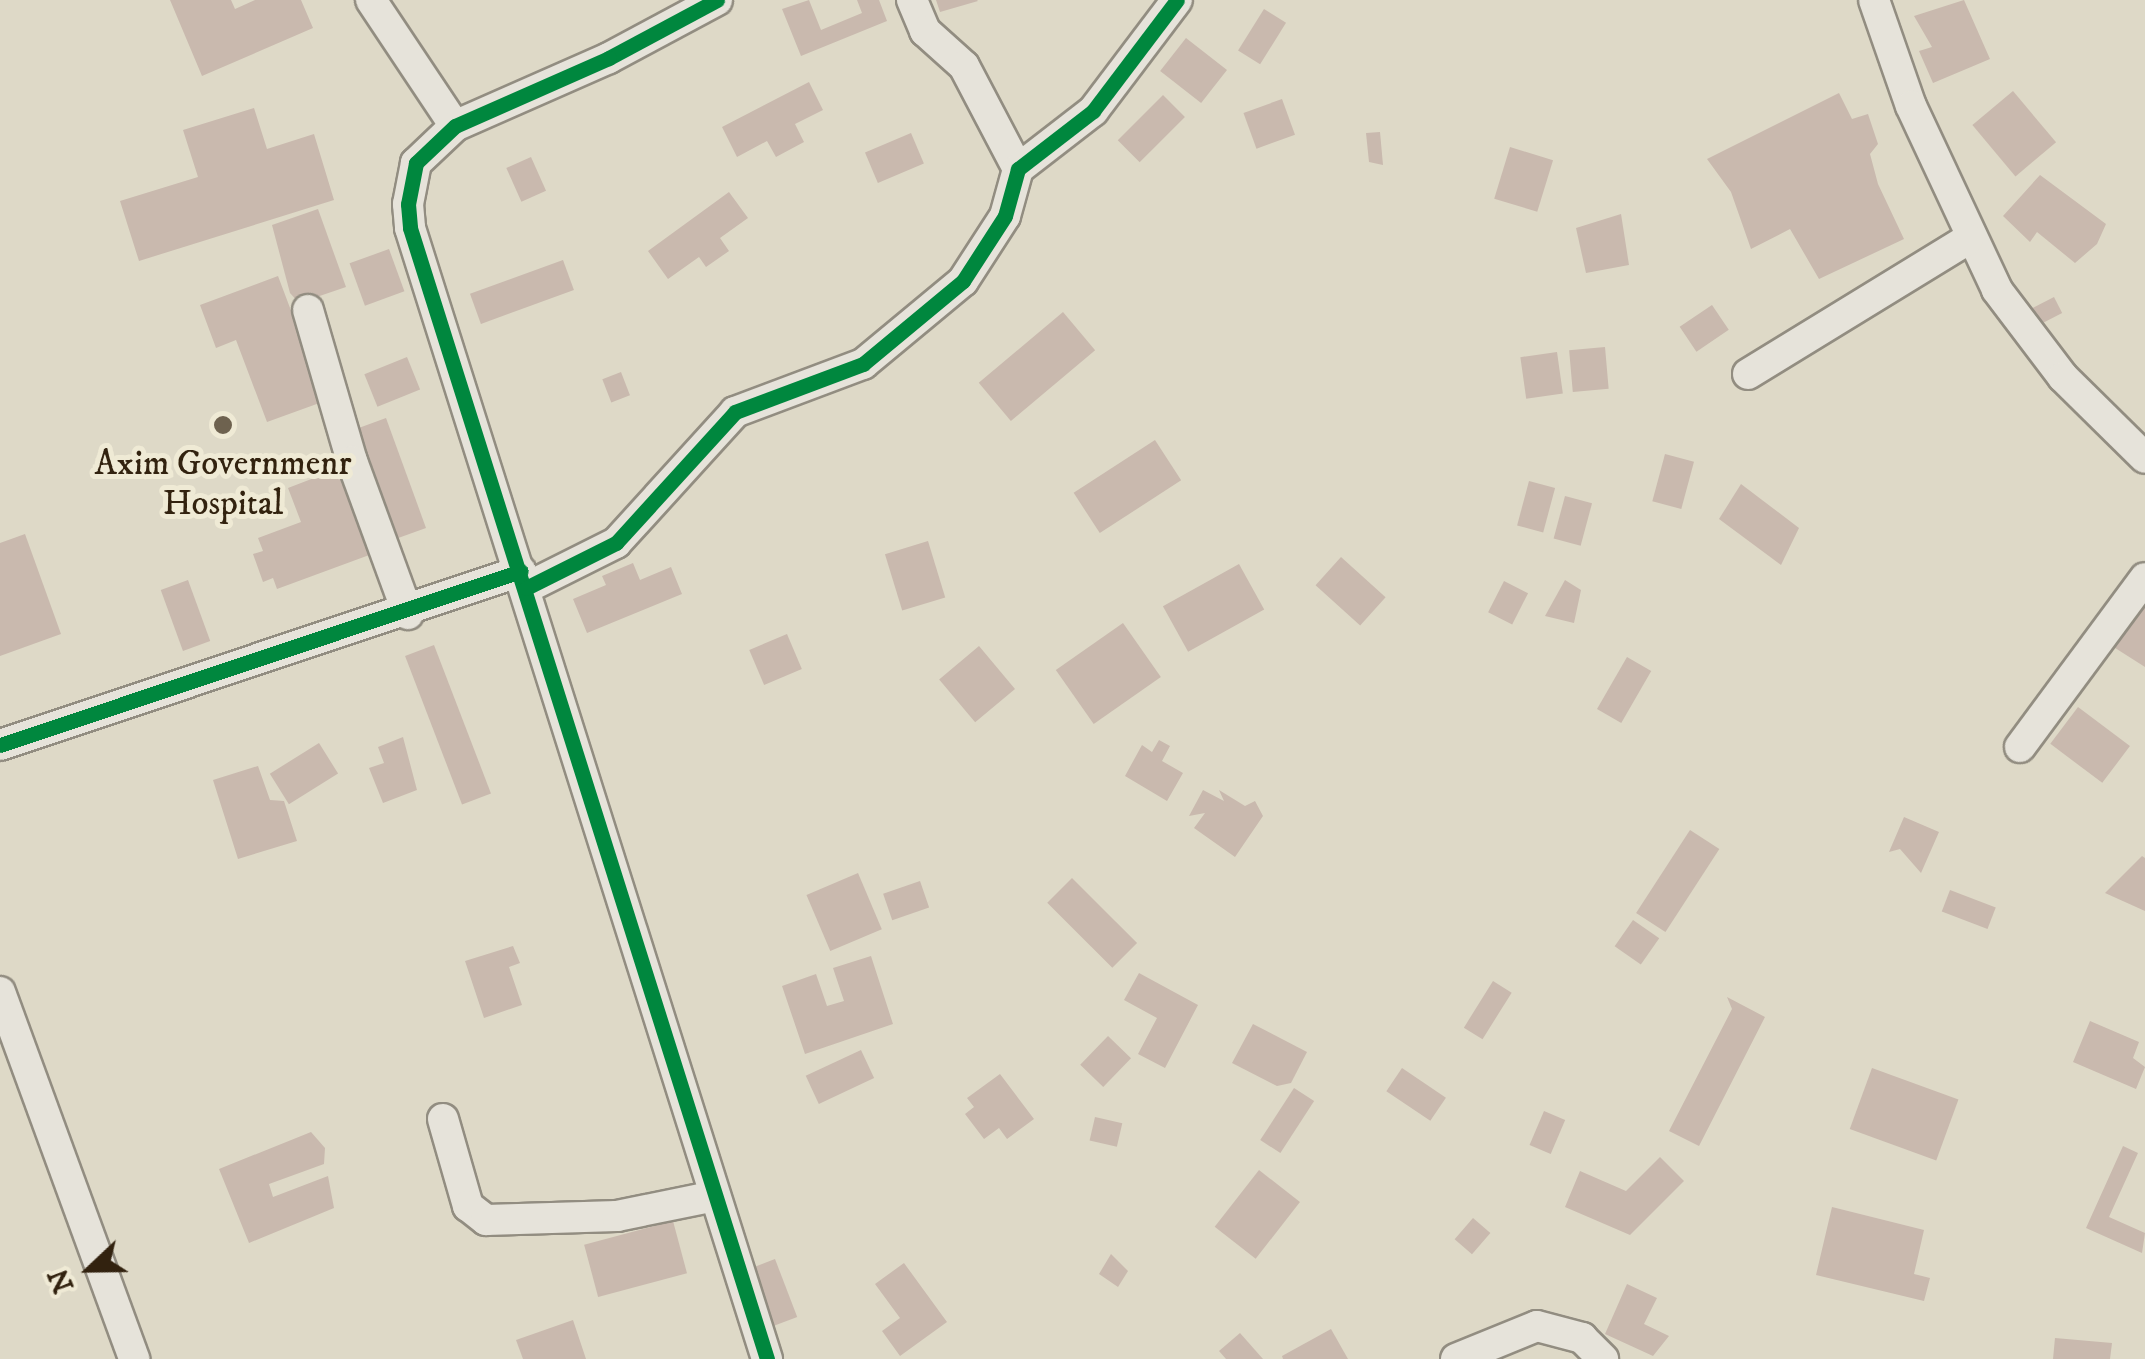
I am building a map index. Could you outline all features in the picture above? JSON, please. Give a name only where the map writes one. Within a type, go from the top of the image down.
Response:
[{"type":"street","points":[[370,0],[455,126]]},
{"type":"street","points":[[717,0],[623,51],[455,126],[416,164],[410,228],[767,1359]]},
{"type":"street","points":[[912,0],[925,31],[964,66],[1018,169]]},
{"type":"street","points":[[0,745],[524,580],[616,543],[735,412],[880,353],[976,266],[1005,216],[1018,169],[1093,111],[1177,0]]},
{"type":"street","points":[[1874,0],[1910,106],[1968,239],[1997,290],[2063,376],[2145,458]]},
{"type":"street","points":[[1748,374],[1968,239]]},
{"type":"street","points":[[308,310],[352,461],[408,614]]},
{"type":"street","points":[[2020,747],[2145,578]]},
{"type":"street","points":[[0,992],[134,1359]]},
{"type":"street","points":[[443,1119],[468,1206],[486,1220],[617,1216],[715,1196]]},
{"type":"street","points":[[1456,1359],[1538,1326],[1582,1338],[1603,1359]]},
{"type":"building","points":[[170,0],[231,0],[235,9],[255,0],[301,0],[313,28],[202,76]]},
{"type":"building","points":[[809,0],[821,30],[862,13],[857,0],[879,0],[887,21],[801,56],[782,9]]},
{"type":"building","points":[[936,0],[977,0],[978,1],[940,12]]},
{"type":"building","points":[[1964,0],[1990,59],[1933,83],[1919,51],[1932,47],[1914,16]]},
{"type":"building","points":[[1264,9],[1286,23],[1260,64],[1238,51]]},
{"type":"building","points":[[1186,38],[1227,70],[1201,103],[1160,71]]},
{"type":"building","points":[[809,82],[823,110],[795,124],[804,142],[776,157],[767,141],[737,157],[722,127]]},
{"type":"building","points":[[2013,91],[2056,142],[2015,176],[1972,125]]},
{"type":"building","points":[[1839,93],[1852,119],[1868,114],[1878,144],[1870,154],[1878,184],[1904,239],[1819,279],[1790,229],[1751,249],[1731,192],[1707,159]]},
{"type":"building","points":[[1163,95],[1185,117],[1140,162],[1118,140]]},
{"type":"building","points":[[1282,99],[1295,135],[1256,149],[1243,113]]},
{"type":"building","points":[[254,108],[267,149],[314,134],[334,200],[139,261],[120,201],[198,177],[183,130]]},
{"type":"building","points":[[1380,132],[1383,165],[1369,162],[1366,133]]},
{"type":"building","points":[[911,133],[924,163],[878,183],[865,153]]},
{"type":"building","points":[[1510,147],[1553,160],[1537,212],[1494,199]]},
{"type":"building","points":[[531,157],[546,191],[521,202],[506,168]]},
{"type":"building","points":[[2040,175],[2106,224],[2097,244],[2075,263],[2037,232],[2030,242],[2003,216]]},
{"type":"building","points":[[729,192],[748,218],[720,238],[729,251],[706,267],[699,257],[668,279],[648,251]]},
{"type":"building","points":[[318,209],[346,287],[299,303],[290,293],[272,225]]},
{"type":"building","points":[[1621,214],[1629,265],[1586,273],[1576,228]]},
{"type":"building","points":[[389,249],[404,291],[365,306],[350,263]]},
{"type":"building","points":[[563,260],[574,290],[481,324],[470,294]]},
{"type":"building","points":[[278,276],[325,401],[267,422],[236,340],[216,348],[200,305]]},
{"type":"building","points":[[2054,297],[2062,313],[2041,324],[2033,308]]},
{"type":"building","points":[[1712,305],[1729,330],[1696,352],[1680,327]]},
{"type":"building","points":[[1063,312],[1095,350],[1011,421],[979,383]]},
{"type":"building","points":[[1605,347],[1609,389],[1573,392],[1569,350]]},
{"type":"building","points":[[1557,352],[1563,394],[1526,399],[1520,357]]},
{"type":"building","points":[[407,357],[420,389],[377,407],[364,374]]},
{"type":"building","points":[[621,372],[630,395],[611,403],[602,379]]},
{"type":"building","points":[[386,418],[426,528],[391,541],[351,431]]},
{"type":"building","points":[[1155,440],[1181,480],[1100,533],[1074,493]]},
{"type":"building","points":[[1665,454],[1694,462],[1681,509],[1652,501]]},
{"type":"building","points":[[340,468],[372,554],[277,589],[273,578],[263,582],[253,554],[263,551],[258,538],[301,522],[288,488]]},
{"type":"building","points":[[1529,481],[1555,488],[1543,532],[1517,525]]},
{"type":"building","points":[[1741,484],[1799,528],[1781,565],[1719,519]]},
{"type":"building","points":[[1565,496],[1592,503],[1581,546],[1554,539]]},
{"type":"building","points":[[25,534],[61,634],[0,656],[0,543]]},
{"type":"building","points":[[928,541],[945,597],[902,611],[885,554]]},
{"type":"building","points":[[1341,557],[1386,597],[1360,625],[1316,585]]},
{"type":"building","points":[[633,563],[640,580],[671,567],[682,594],[587,633],[573,599],[606,585],[602,576]]},
{"type":"building","points":[[1239,564],[1264,609],[1188,652],[1163,606]]},
{"type":"building","points":[[188,580],[210,641],[183,651],[161,590]]},
{"type":"building","points":[[1565,580],[1581,590],[1574,623],[1545,616]]},
{"type":"building","points":[[1504,581],[1528,593],[1512,624],[1488,612]]},
{"type":"building","points":[[2145,599],[2145,667],[2112,646]]},
{"type":"building","points":[[1123,623],[1161,677],[1094,724],[1056,670]]},
{"type":"building","points":[[787,634],[802,669],[764,685],[749,650]]},
{"type":"building","points":[[434,645],[491,793],[462,805],[405,656]]},
{"type":"building","points":[[979,646],[1015,689],[975,722],[939,679]]},
{"type":"building","points":[[1627,657],[1651,671],[1621,723],[1597,709]]},
{"type":"building","points":[[2078,707],[2130,746],[2102,783],[2050,744]]},
{"type":"building","points":[[403,737],[417,790],[383,803],[369,768],[384,763],[378,747]]},
{"type":"building","points":[[1159,740],[1170,746],[1162,761],[1183,773],[1167,801],[1125,776],[1142,745],[1152,752]]},
{"type":"building","points":[[319,743],[338,774],[289,804],[270,774]]},
{"type":"building","points":[[258,766],[270,800],[284,801],[297,841],[238,859],[213,780]]},
{"type":"building","points":[[1203,790],[1224,801],[1219,790],[1245,806],[1255,801],[1263,816],[1235,857],[1194,828],[1205,813],[1189,816]]},
{"type":"building","points":[[1904,817],[1939,832],[1921,873],[1900,849],[1889,852]]},
{"type":"building","points":[[1690,830],[1719,849],[1665,932],[1636,913]]},
{"type":"building","points":[[2142,856],[2145,858],[2145,911],[2105,893]]},
{"type":"building","points":[[858,873],[882,929],[830,951],[806,895]]},
{"type":"building","points":[[1072,878],[1137,943],[1112,968],[1047,903]]},
{"type":"building","points":[[920,881],[929,907],[892,920],[883,894]]},
{"type":"building","points":[[1950,890],[1996,908],[1988,929],[1942,911]]},
{"type":"building","points":[[1633,920],[1659,938],[1641,965],[1615,946]]},
{"type":"building","points":[[513,946],[520,963],[509,967],[522,1005],[484,1018],[465,961]]},
{"type":"building","points":[[871,956],[893,1024],[805,1054],[782,986],[816,974],[827,1006],[844,1001],[833,968]]},
{"type":"building","points":[[1139,973],[1198,1005],[1165,1068],[1138,1054],[1157,1018],[1124,1000]]},
{"type":"building","points":[[1493,981],[1512,993],[1483,1039],[1464,1028]]},
{"type":"building","points":[[1727,997],[1765,1017],[1699,1146],[1669,1131],[1732,1009]]},
{"type":"building","points":[[2090,1021],[2139,1042],[2133,1058],[2145,1067],[2136,1089],[2073,1062]]},
{"type":"building","points":[[1253,1024],[1307,1052],[1291,1083],[1277,1086],[1232,1063]]},
{"type":"building","points":[[1108,1036],[1131,1058],[1103,1087],[1080,1065]]},
{"type":"building","points":[[861,1050],[874,1078],[819,1104],[806,1076]]},
{"type":"building","points":[[1402,1068],[1446,1098],[1430,1121],[1386,1091]]},
{"type":"building","points":[[1872,1068],[1958,1099],[1936,1161],[1850,1129]]},
{"type":"building","points":[[1000,1074],[1034,1119],[1007,1139],[999,1128],[984,1139],[965,1114],[974,1107],[967,1098]]},
{"type":"building","points":[[1294,1088],[1314,1101],[1280,1153],[1260,1140]]},
{"type":"building","points":[[1544,1111],[1565,1120],[1551,1154],[1530,1145]]},
{"type":"building","points":[[1095,1117],[1122,1123],[1117,1147],[1090,1140]]},
{"type":"building","points":[[311,1132],[325,1148],[324,1164],[269,1184],[273,1197],[328,1176],[334,1208],[249,1243],[219,1169]]},
{"type":"building","points":[[2123,1146],[2138,1153],[2109,1217],[2145,1233],[2142,1253],[2086,1228]]},
{"type":"building","points":[[1660,1157],[1684,1181],[1630,1235],[1565,1207],[1580,1171],[1626,1191]]},
{"type":"building","points":[[1259,1170],[1300,1202],[1256,1259],[1215,1227]]},
{"type":"building","points":[[1832,1207],[1924,1230],[1914,1274],[1930,1278],[1924,1301],[1816,1275]]},
{"type":"building","points":[[1473,1218],[1490,1233],[1472,1254],[1455,1239]]},
{"type":"building","points":[[673,1221],[687,1273],[598,1297],[584,1245]]},
{"type":"building","points":[[1111,1254],[1128,1271],[1118,1287],[1099,1274]]},
{"type":"building","points":[[775,1259],[797,1317],[772,1327],[750,1269]]},
{"type":"building","points":[[904,1263],[947,1322],[900,1356],[882,1331],[900,1318],[875,1284]]},
{"type":"building","points":[[1627,1284],[1657,1298],[1644,1324],[1669,1336],[1653,1356],[1605,1334]]},
{"type":"building","points":[[573,1320],[586,1359],[523,1359],[516,1340]]},
{"type":"building","points":[[1331,1329],[1348,1359],[1283,1359],[1282,1356]]},
{"type":"building","points":[[1240,1333],[1263,1359],[1226,1359],[1219,1351]]},
{"type":"building","points":[[2055,1338],[2112,1343],[2110,1359],[2053,1359]]},
{"type":"cycle path","points":[[717,0],[609,58],[455,126],[416,163],[408,204],[410,228],[767,1359]]},
{"type":"cycle path","points":[[526,588],[616,543],[735,412],[863,364],[963,281],[1005,216],[1018,169],[1093,111],[1177,0]]},
{"type":"cycle path","points":[[0,745],[521,571]]},
{"type":"place","name":"Axim Governmenr Hospital","points":[[223,425]]}]
